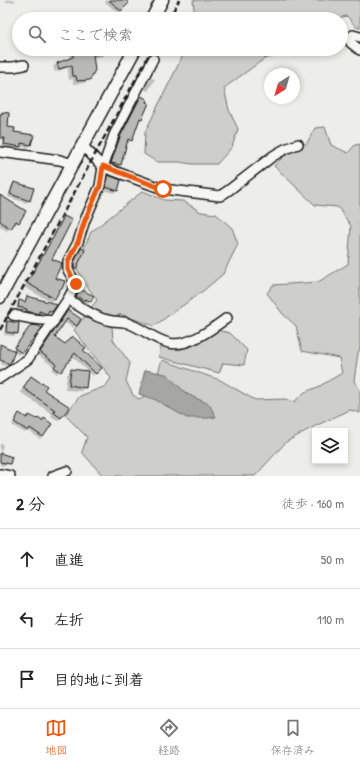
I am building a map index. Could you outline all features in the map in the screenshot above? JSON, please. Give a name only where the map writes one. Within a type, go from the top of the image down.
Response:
[{"type":"street","points":[[156,12],[162,0]]},
{"type":"street","points":[[360,38],[352,35],[349,39],[351,43],[360,50]]},
{"type":"street","points":[[0,297],[131,56]]},
{"type":"street","points":[[0,378],[28,359],[54,321],[76,284],[68,270],[68,261],[78,242],[85,220],[100,186],[103,166],[121,119],[153,59]]},
{"type":"street","points":[[0,68],[24,65]]},
{"type":"street","points":[[83,146],[103,166],[163,189],[220,196],[273,156],[298,144]]},
{"type":"street","points":[[0,152],[60,160],[73,164]]},
{"type":"street","points":[[68,299],[100,318],[129,323],[169,344],[180,343],[202,336],[227,318]]},
{"type":"street","points":[[13,315],[54,321]]},
{"type":"street","points":[[54,476],[67,472]]},
{"type":"street","points":[[0,474],[10,476]]},
{"type":"shaded area","points":[[193,0],[360,0],[360,28],[356,27],[348,17],[348,12],[194,12]]},
{"type":"shaded area","points":[[183,56],[276,56],[264,59],[224,88],[229,110],[238,129],[232,147],[217,164],[157,162],[144,154],[145,132]]},
{"type":"shaded area","points":[[325,127],[331,145],[348,153],[355,145],[360,144],[360,349],[358,353],[354,381],[360,390],[360,413],[350,410],[315,426],[286,442],[255,476],[103,476],[82,452],[87,437],[65,415],[80,396],[106,386],[111,378],[74,330],[97,300],[84,282],[76,267],[91,232],[143,191],[164,200],[183,201],[201,212],[216,214],[232,228],[238,244],[223,274],[203,291],[154,326],[120,314],[112,326],[113,340],[130,363],[126,381],[133,395],[139,399],[152,392],[162,360],[220,380],[255,400],[285,399],[294,402],[305,392],[318,387],[342,373],[339,358],[302,351],[296,326],[282,313],[267,293],[273,285],[318,282],[348,264],[351,226],[338,207],[315,205],[274,166],[286,154],[307,143],[315,128]]},
{"type":"shaded area","points":[[216,330],[230,333],[247,350],[244,365],[223,363],[219,373],[159,357],[161,343],[174,346]]},
{"type":"shaded area","points":[[145,370],[166,374],[187,394],[209,404],[216,417],[187,418],[156,400],[139,394]]},
{"type":"building","points":[[109,0],[126,0],[129,3],[121,11]]},
{"type":"building","points":[[93,56],[95,70],[90,80],[77,81],[76,76],[73,76],[72,65],[59,69],[57,63],[73,57]]},
{"type":"building","points":[[141,96],[147,99],[146,102],[149,103],[142,119],[140,118],[132,141],[128,139],[121,165],[111,163],[120,137]]},
{"type":"building","points":[[2,112],[9,113],[8,127],[15,128],[14,132],[34,135],[31,145],[21,143],[21,147],[4,144],[5,138],[0,137],[0,114],[2,114]]},
{"type":"building","points":[[108,175],[121,180],[118,191],[106,187]]},
{"type":"building","points":[[14,182],[34,188],[30,201],[10,194]]},
{"type":"building","points":[[0,195],[26,211],[19,223],[16,221],[11,229],[0,221]]},
{"type":"building","points":[[64,216],[72,220],[52,259],[62,263],[55,278],[65,281],[62,289],[60,289],[55,299],[27,283]]},
{"type":"building","points":[[81,248],[85,250],[76,269],[74,268],[74,262]]},
{"type":"building","points":[[80,289],[94,296],[91,302],[86,299],[85,301],[76,296]]},
{"type":"building","points":[[27,296],[57,305],[52,312],[49,310],[47,314],[39,311],[39,314],[26,311],[27,309],[18,307],[19,300],[25,302]]},
{"type":"building","points":[[68,310],[81,319],[77,326],[67,319],[55,337],[65,344],[72,336],[86,348],[83,350],[102,368],[96,374],[75,353],[61,372],[54,367],[56,364],[40,352]]},
{"type":"building","points":[[7,321],[19,323],[18,334],[6,332]]},
{"type":"building","points":[[31,325],[42,328],[22,353],[14,348]]},
{"type":"building","points":[[0,344],[15,351],[10,364],[0,360]]},
{"type":"building","points":[[71,369],[88,371],[86,388],[69,385]]},
{"type":"building","points":[[31,376],[47,386],[44,390],[70,407],[61,418],[53,412],[55,410],[23,388]]},
{"type":"building","points":[[19,413],[27,418],[29,415],[42,421],[44,418],[52,424],[43,437],[30,428],[28,431],[14,422]]},
{"type":"building","points":[[0,453],[12,457],[10,464],[0,462]]},
{"type":"railway","points":[[173,12],[179,0]]},
{"type":"railway","points":[[0,330],[148,56]]},
{"type":"route","points":[[76,284],[68,270],[68,261],[78,242],[85,220],[100,186],[103,166],[163,189]]}]
